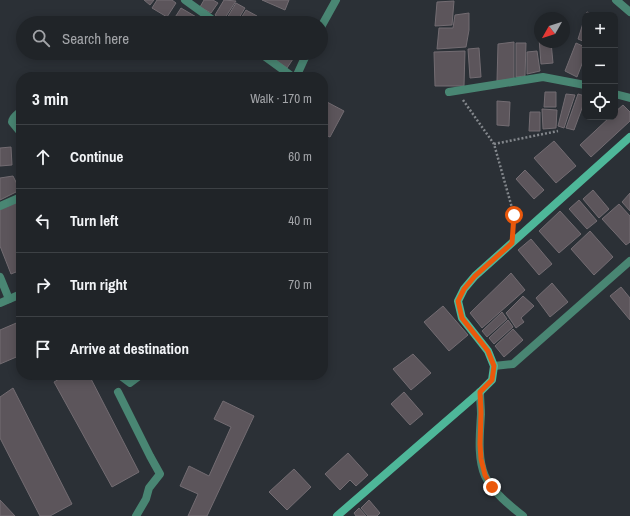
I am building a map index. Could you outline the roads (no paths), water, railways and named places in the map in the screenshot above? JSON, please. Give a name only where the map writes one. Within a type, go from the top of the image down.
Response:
[{"type":"street","points":[[185,0],[208,16]]},
{"type":"street","points":[[327,16],[336,0]]},
{"type":"street","points":[[616,0],[630,12]]},
{"type":"street","points":[[270,60],[288,72]]},
{"type":"street","points":[[298,72],[304,60]]},
{"type":"street","points":[[453,92],[543,77],[582,84]]},
{"type":"street","points":[[618,95],[630,98]]},
{"type":"street","points":[[16,116],[12,122],[16,127]]},
{"type":"street","points":[[337,516],[492,380],[494,366],[488,351],[462,318],[458,301],[464,289],[475,276],[630,137]]},
{"type":"street","points":[[0,206],[16,199]]},
{"type":"street","points":[[494,366],[513,364],[630,260]]},
{"type":"street","points":[[0,277],[9,299]]},
{"type":"street","points":[[0,303],[16,296]]},
{"type":"street","points":[[118,392],[160,474],[149,488],[146,500],[136,516]]},
{"type":"street","points":[[480,392],[480,444],[481,459],[485,475],[492,487],[506,502],[523,516]]},
{"type":"lane","points":[[125,380],[130,384],[135,380]]}]
